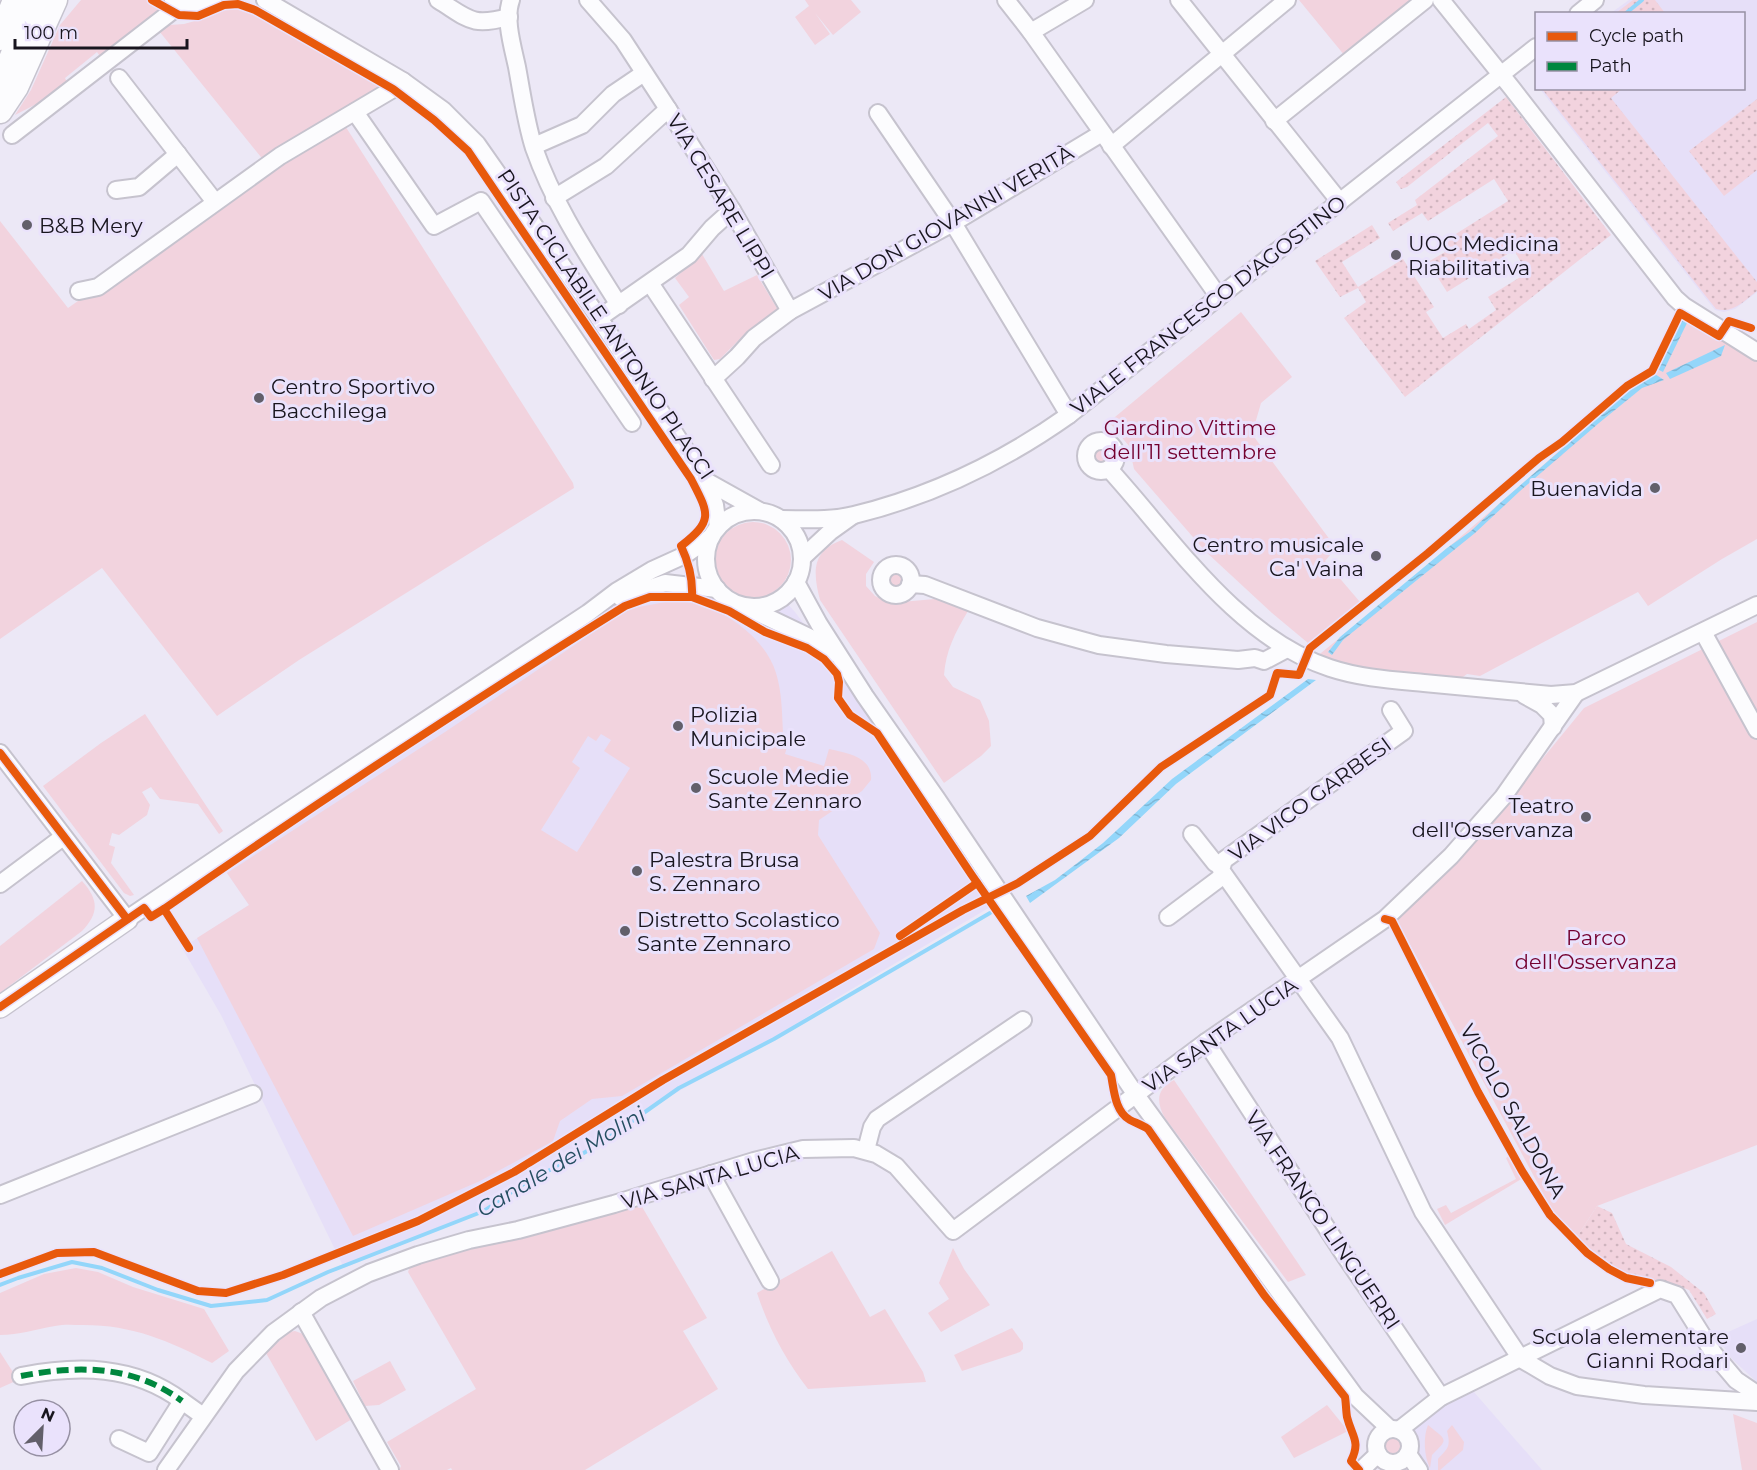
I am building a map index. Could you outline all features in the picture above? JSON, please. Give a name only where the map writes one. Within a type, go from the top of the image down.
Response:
[{"type":"highway","points":[[0,38],[15,0]]},
{"type":"highway","points":[[0,78],[11,59],[35,0]]},
{"type":"highway","points":[[0,111],[16,87],[56,0]]},
{"type":"main road","points":[[0,1007],[127,919]]},
{"type":"street","points":[[12,135],[177,3],[198,8],[213,0]]},
{"type":"street","points":[[264,0],[403,81],[443,110],[477,144],[599,318],[706,481],[715,505],[715,532],[706,558],[707,569],[717,589],[728,599],[811,638],[828,648],[845,664]]},
{"type":"street","points":[[438,0],[474,22],[482,23],[509,17]]},
{"type":"street","points":[[512,0],[509,17],[515,60],[534,146],[554,198],[568,225],[619,305]]},
{"type":"street","name":"VIA CESARE LIPPI","points":[[588,0],[623,40],[668,109],[732,210],[790,311]]},
{"type":"street","points":[[1006,0],[1219,297]]},
{"type":"street","points":[[1031,32],[1085,0]]},
{"type":"street","points":[[1179,0],[1340,202]]},
{"type":"street","name":"VIA DON GIOVANNI VERITÀ","points":[[790,311],[1106,139],[1221,54],[1287,0]]},
{"type":"street","points":[[1274,121],[1425,0]]},
{"type":"street","points":[[1441,0],[1676,298],[1684,306],[1757,352]]},
{"type":"street","points":[[1580,12],[1595,0]]},
{"type":"street","name":"VIALE FRANCESCO D'AGOSTINO","points":[[706,481],[759,511],[781,519],[825,518],[853,515],[926,492],[1018,449],[1069,415],[1535,48]]},
{"type":"street","points":[[534,146],[582,125],[613,94],[644,73]]},
{"type":"street","points":[[119,78],[215,202]]},
{"type":"street","points":[[79,291],[98,287],[280,156],[403,81]]},
{"type":"street","points":[[554,198],[606,166],[668,109]]},
{"type":"street","points":[[355,112],[434,226],[481,201],[632,423]]},
{"type":"street","points":[[878,113],[952,223],[1069,415]]},
{"type":"street","points":[[116,190],[139,187],[178,154]]},
{"type":"street","points":[[599,318],[689,255],[712,228],[732,210]]},
{"type":"street","points":[[650,283],[771,465]]},
{"type":"street","points":[[713,379],[754,338],[790,311]]},
{"type":"street","points":[[1109,469],[1182,557],[1233,606],[1280,645],[1330,668],[1365,677],[1551,695],[1576,693],[1757,605]]},
{"type":"street","points":[[0,753],[127,919],[588,613],[617,591],[652,570],[685,555],[736,514],[759,511]]},
{"type":"street","name":"VIALE FRANCESCO D'AGOSTINO","points":[[802,558],[831,531],[853,515]]},
{"type":"street","points":[[741,605],[763,606],[773,603],[790,591],[796,582],[801,570],[802,558],[796,536],[781,519]]},
{"type":"street","points":[[652,570],[665,583]]},
{"type":"street","points":[[796,582],[845,664],[1136,1095],[1355,1396],[1393,1452],[1419,1470]]},
{"type":"street","points":[[588,613],[638,590],[665,583],[717,589]]},
{"type":"street","points":[[910,584],[925,585],[1037,628],[1099,645],[1238,660],[1255,658],[1280,645]]},
{"type":"street","points":[[1703,632],[1757,730]]},
{"type":"street","points":[[1518,692],[1542,705],[1552,715],[1553,727]]},
{"type":"street","name":"VIA SANTA LUCIA","points":[[166,1470],[236,1371],[279,1328],[321,1298],[369,1273],[418,1255],[468,1240],[518,1230],[614,1204],[803,1149],[841,1147],[866,1150],[896,1166],[953,1231],[1206,1042],[1385,919],[1451,856],[1503,797],[1576,693]]},
{"type":"street","name":"VIA VICO GARBESI","points":[[1391,710],[1404,731],[1224,860],[1223,870],[1297,980],[1340,1038],[1423,1212],[1521,1359]]},
{"type":"street","points":[[1168,917],[1223,870],[1192,834]]},
{"type":"street","points":[[0,884],[63,837]]},
{"type":"street","points":[[866,1150],[872,1127],[877,1119],[1023,1020]]},
{"type":"street","name":"VIA FRANCO LINGUERRI","points":[[1206,1042],[1436,1400]]},
{"type":"street","points":[[0,1195],[252,1094]]},
{"type":"street","points":[[711,1174],[770,1281]]},
{"type":"street","points":[[1361,1470],[1393,1452],[1436,1400],[1660,1289],[1677,1295],[1714,1354],[1736,1380],[1757,1394]]},
{"type":"street","points":[[301,1312],[390,1470]]},
{"type":"street","points":[[1521,1359],[1550,1376],[1577,1386],[1644,1395],[1757,1402]]},
{"type":"street","points":[[21,1376],[52,1371],[101,1369],[150,1381],[203,1416]]},
{"type":"street","points":[[119,1439],[149,1453],[182,1401]]},
{"type":"shaded area","points":[[1629,0],[1757,0],[1757,292],[1735,309],[1724,312],[1715,310],[1541,90],[1745,90],[1745,12],[1612,12]]},
{"type":"shaded area","points":[[754,567],[795,612],[902,755],[997,903],[779,1035],[672,1095],[623,1129],[466,1219],[454,1221],[344,1268],[221,1015],[182,948],[249,905],[227,873],[206,865],[627,593],[679,578]]},
{"type":"shaded area","name":"Scuola elementare Gianni Rodari","points":[[1757,1319],[1757,1382],[1732,1359],[1717,1337]]},
{"type":"shaded area","points":[[1467,1384],[1542,1470],[1401,1470],[1372,1431]]},
{"type":"green space","points":[[81,0],[166,0],[168,5],[102,59],[97,52],[65,78],[67,82],[50,97],[15,115],[31,90],[60,25]]},
{"type":"green space","points":[[805,0],[851,0],[861,12],[833,35],[815,13],[830,34],[815,45],[795,17],[809,6]]},
{"type":"green space","points":[[1299,0],[1412,0],[1345,56]]},
{"type":"green space","points":[[1633,0],[1655,0],[1664,12],[1617,12]]},
{"type":"green space","name":"Centro Sportivo Bacchilega","points":[[244,2],[392,87],[342,121],[573,483],[574,488],[299,660],[217,716],[102,568],[0,639],[0,221],[68,308],[269,167],[155,26],[184,24],[209,17]]},
{"type":"green space","points":[[1543,90],[1621,90],[1611,98],[1757,282],[1757,291],[1743,302],[1728,310],[1716,309]]},
{"type":"green space","points":[[1506,97],[1611,235],[1405,397],[1344,318],[1366,302],[1358,288],[1340,297],[1315,261],[1372,225],[1380,238],[1342,262],[1358,287],[1403,259],[1434,307],[1426,312],[1443,338],[1466,324],[1469,329],[1496,310],[1488,297],[1527,273],[1514,250],[1447,292],[1428,262],[1445,252],[1440,244],[1508,201],[1494,179],[1428,221],[1422,213],[1393,231],[1388,223],[1417,205],[1415,200],[1498,136],[1488,123],[1407,187],[1401,189],[1396,182]]},
{"type":"green space","points":[[1757,99],[1757,170],[1724,196],[1689,151]]},
{"type":"green space","points":[[702,254],[724,291],[757,275],[778,310],[748,331],[720,359],[714,360],[679,305],[689,297],[675,278]]},
{"type":"green space","points":[[1685,309],[1757,359],[1757,539],[1648,606],[1638,592],[1480,676],[1467,674],[1442,692],[1310,662],[1407,583],[1598,416],[1648,377]]},
{"type":"green space","name":"Giardino Vittime dell'11 settembre","points":[[1241,312],[1292,377],[1261,403],[1252,434],[1336,548],[1325,561],[1360,602],[1308,643],[1205,551],[1134,469],[1129,446],[1109,422]]},
{"type":"green space","points":[[1101,447],[1107,450],[1110,456],[1107,462],[1101,465],[1095,462],[1092,456],[1095,450]]},
{"type":"green space","points":[[753,522],[768,525],[780,533],[788,545],[791,560],[788,575],[780,587],[768,595],[753,598],[738,595],[726,587],[718,575],[715,560],[718,545],[726,533],[738,525]]},
{"type":"green space","points":[[842,540],[874,562],[866,574],[866,586],[875,596],[890,603],[935,599],[968,611],[952,642],[944,675],[953,687],[980,700],[989,721],[991,746],[944,783],[820,600],[816,581],[817,564],[824,550]]},
{"type":"green space","points":[[891,570],[899,570],[906,577],[906,585],[899,592],[891,592],[884,585],[884,577]]},
{"type":"green space","points":[[671,601],[685,602],[703,605],[729,618],[758,642],[772,662],[779,688],[783,733],[790,736],[785,754],[824,766],[829,749],[858,757],[868,766],[871,780],[862,791],[819,820],[818,835],[880,933],[874,949],[622,1096],[592,1099],[560,1121],[553,1141],[480,1181],[353,1236],[197,938],[249,905],[227,873],[445,732],[628,609]],"holes":[[[601,734],[611,740],[604,751],[630,768],[577,852],[541,830],[580,768],[572,762],[588,736],[596,741]]]},
{"type":"green space","name":"Parco dell'Osservanza","points":[[1757,622],[1757,1145],[1597,1206],[1577,1237],[1554,1214],[1397,920],[1458,862],[1584,708]]},
{"type":"green space","points":[[145,714],[223,831],[219,834],[198,804],[160,799],[151,787],[142,792],[150,805],[147,815],[119,835],[112,833],[109,845],[115,847],[111,863],[134,895],[130,896],[124,893],[43,786]]},
{"type":"green space","points":[[82,881],[92,894],[95,906],[88,924],[82,931],[0,993],[0,946]]},
{"type":"green space","points":[[1174,1080],[1306,1275],[1288,1282],[1165,1118],[1160,1107],[1159,1096],[1164,1087]]},
{"type":"green space","points":[[1511,1155],[1523,1178],[1445,1225],[1437,1209],[1446,1205],[1451,1213],[1516,1179],[1506,1158]]},
{"type":"green space","points":[[641,1205],[707,1318],[683,1331],[718,1389],[585,1470],[452,1470],[451,1468],[447,1470],[399,1470],[401,1466],[387,1442],[476,1389],[408,1272],[412,1262]]},
{"type":"green space","points":[[1597,1206],[1612,1213],[1626,1244],[1671,1267],[1704,1293],[1716,1314],[1707,1319],[1689,1290],[1665,1281],[1646,1282],[1611,1266],[1589,1250],[1577,1237]]},
{"type":"green space","points":[[953,1248],[964,1269],[990,1305],[941,1332],[928,1313],[949,1299],[939,1283]]},
{"type":"green space","points":[[832,1251],[870,1317],[885,1309],[923,1372],[926,1382],[808,1389],[800,1378],[772,1331],[757,1293]]},
{"type":"green space","points":[[76,1268],[98,1272],[133,1287],[204,1309],[229,1351],[212,1363],[150,1336],[101,1326],[62,1325],[0,1335],[0,1293],[44,1274]]},
{"type":"green space","points":[[1012,1328],[1023,1343],[1023,1349],[1020,1352],[962,1371],[954,1355]]},
{"type":"green space","points":[[295,1331],[303,1334],[352,1419],[316,1441],[266,1353],[289,1332]]},
{"type":"green space","points":[[0,1352],[18,1380],[0,1388]]},
{"type":"green space","points":[[390,1361],[406,1390],[379,1405],[365,1406],[353,1381]]},
{"type":"green space","points":[[1327,1405],[1348,1431],[1294,1458],[1281,1437]]},
{"type":"green space","points":[[1733,1414],[1757,1423],[1757,1470],[1742,1470]]},
{"type":"green space","points":[[1428,1425],[1444,1440],[1432,1455],[1430,1468],[1425,1446]]},
{"type":"green space","points":[[1452,1425],[1464,1442],[1463,1450],[1438,1470],[1438,1459],[1448,1447],[1447,1431]]},
{"type":"green space","points":[[1389,1436],[1397,1436],[1403,1442],[1403,1450],[1397,1456],[1389,1456],[1383,1450],[1383,1442]]},
{"type":"water","points":[[1682,317],[1688,321],[1663,372],[1657,369]]},
{"type":"water","points":[[1725,345],[1721,356],[1670,379],[1666,373]]},
{"type":"water","points":[[1655,374],[1664,380],[1642,388],[1520,491],[1475,533],[1343,640],[1332,655],[1328,652],[1340,637],[1447,548],[1471,531],[1632,388]]},
{"type":"water","points":[[1308,679],[1316,680],[1176,784],[1119,838],[1030,903],[1026,896],[1055,880],[1076,864],[1103,843],[1172,779]]},
{"type":"waterway","points":[[1627,12],[1642,0]]},
{"type":"waterway","name":"Canale dei Molini","points":[[0,1285],[72,1262],[102,1268],[158,1290],[211,1306],[267,1300],[328,1272],[484,1211],[531,1179],[601,1143],[679,1088],[774,1039],[990,913]]},
{"type":"marked path","points":[[21,1376],[63,1370],[125,1374],[145,1380],[182,1401]]},
{"type":"cycle path","name":"PISTA CICLABILE ANTONIO PLACCI","points":[[152,0],[179,15],[198,16],[224,5],[238,4],[255,10],[393,89],[434,120],[468,151],[691,479],[702,501],[705,516],[699,529],[681,546],[690,570],[692,597]]},
{"type":"cycle path","points":[[0,1274],[57,1253],[94,1252],[198,1291],[226,1293],[283,1275],[418,1221],[514,1172],[663,1080],[963,910],[1018,883],[1090,836],[1161,767],[1270,695],[1277,673],[1299,675],[1310,648],[1428,553],[1627,386],[1652,371],[1680,313],[1719,336],[1729,321],[1751,328]]},
{"type":"cycle path","points":[[189,948],[164,909],[393,754],[625,606],[650,597],[692,597],[729,611],[765,632],[807,648],[824,659],[837,674],[838,698],[850,715],[877,733],[971,874],[1111,1075],[1121,1112],[1130,1120],[1148,1129],[1264,1295],[1345,1397],[1347,1417],[1355,1439],[1351,1461],[1359,1470]]},
{"type":"cycle path","points":[[0,753],[127,919]]},
{"type":"cycle path","points":[[900,936],[977,883]]},
{"type":"cycle path","points":[[0,1007],[144,908],[151,917],[164,909]]},
{"type":"cycle path","name":"VICOLO SALDONA","points":[[1385,919],[1392,921],[1478,1092],[1522,1171],[1550,1215],[1587,1253],[1609,1269],[1626,1278],[1650,1283]]},
{"type":"place","name":"B&B Mery","points":[[27,225]]},
{"type":"place","name":"UOC Medicina Riabilitativa","points":[[1396,255]]},
{"type":"place","name":"Centro Sportivo Bacchilega","points":[[259,398]]},
{"type":"place","name":"Buenavida","points":[[1655,488]]},
{"type":"place","name":"Centro musicale Ca' Vaina","points":[[1376,556]]},
{"type":"place","name":"Polizia Municipale","points":[[678,726]]},
{"type":"place","name":"Scuole Medie Sante Zennaro","points":[[696,788]]},
{"type":"place","name":"Teatro dell'Osservanza","points":[[1586,817]]},
{"type":"place","name":"Palestra Brusa S. Zennaro","points":[[637,871]]},
{"type":"place","name":"Distretto Scolastico Sante Zennaro","points":[[625,931]]},
{"type":"place","name":"Scuola elementare Gianni Rodari","points":[[1741,1348]]}]
